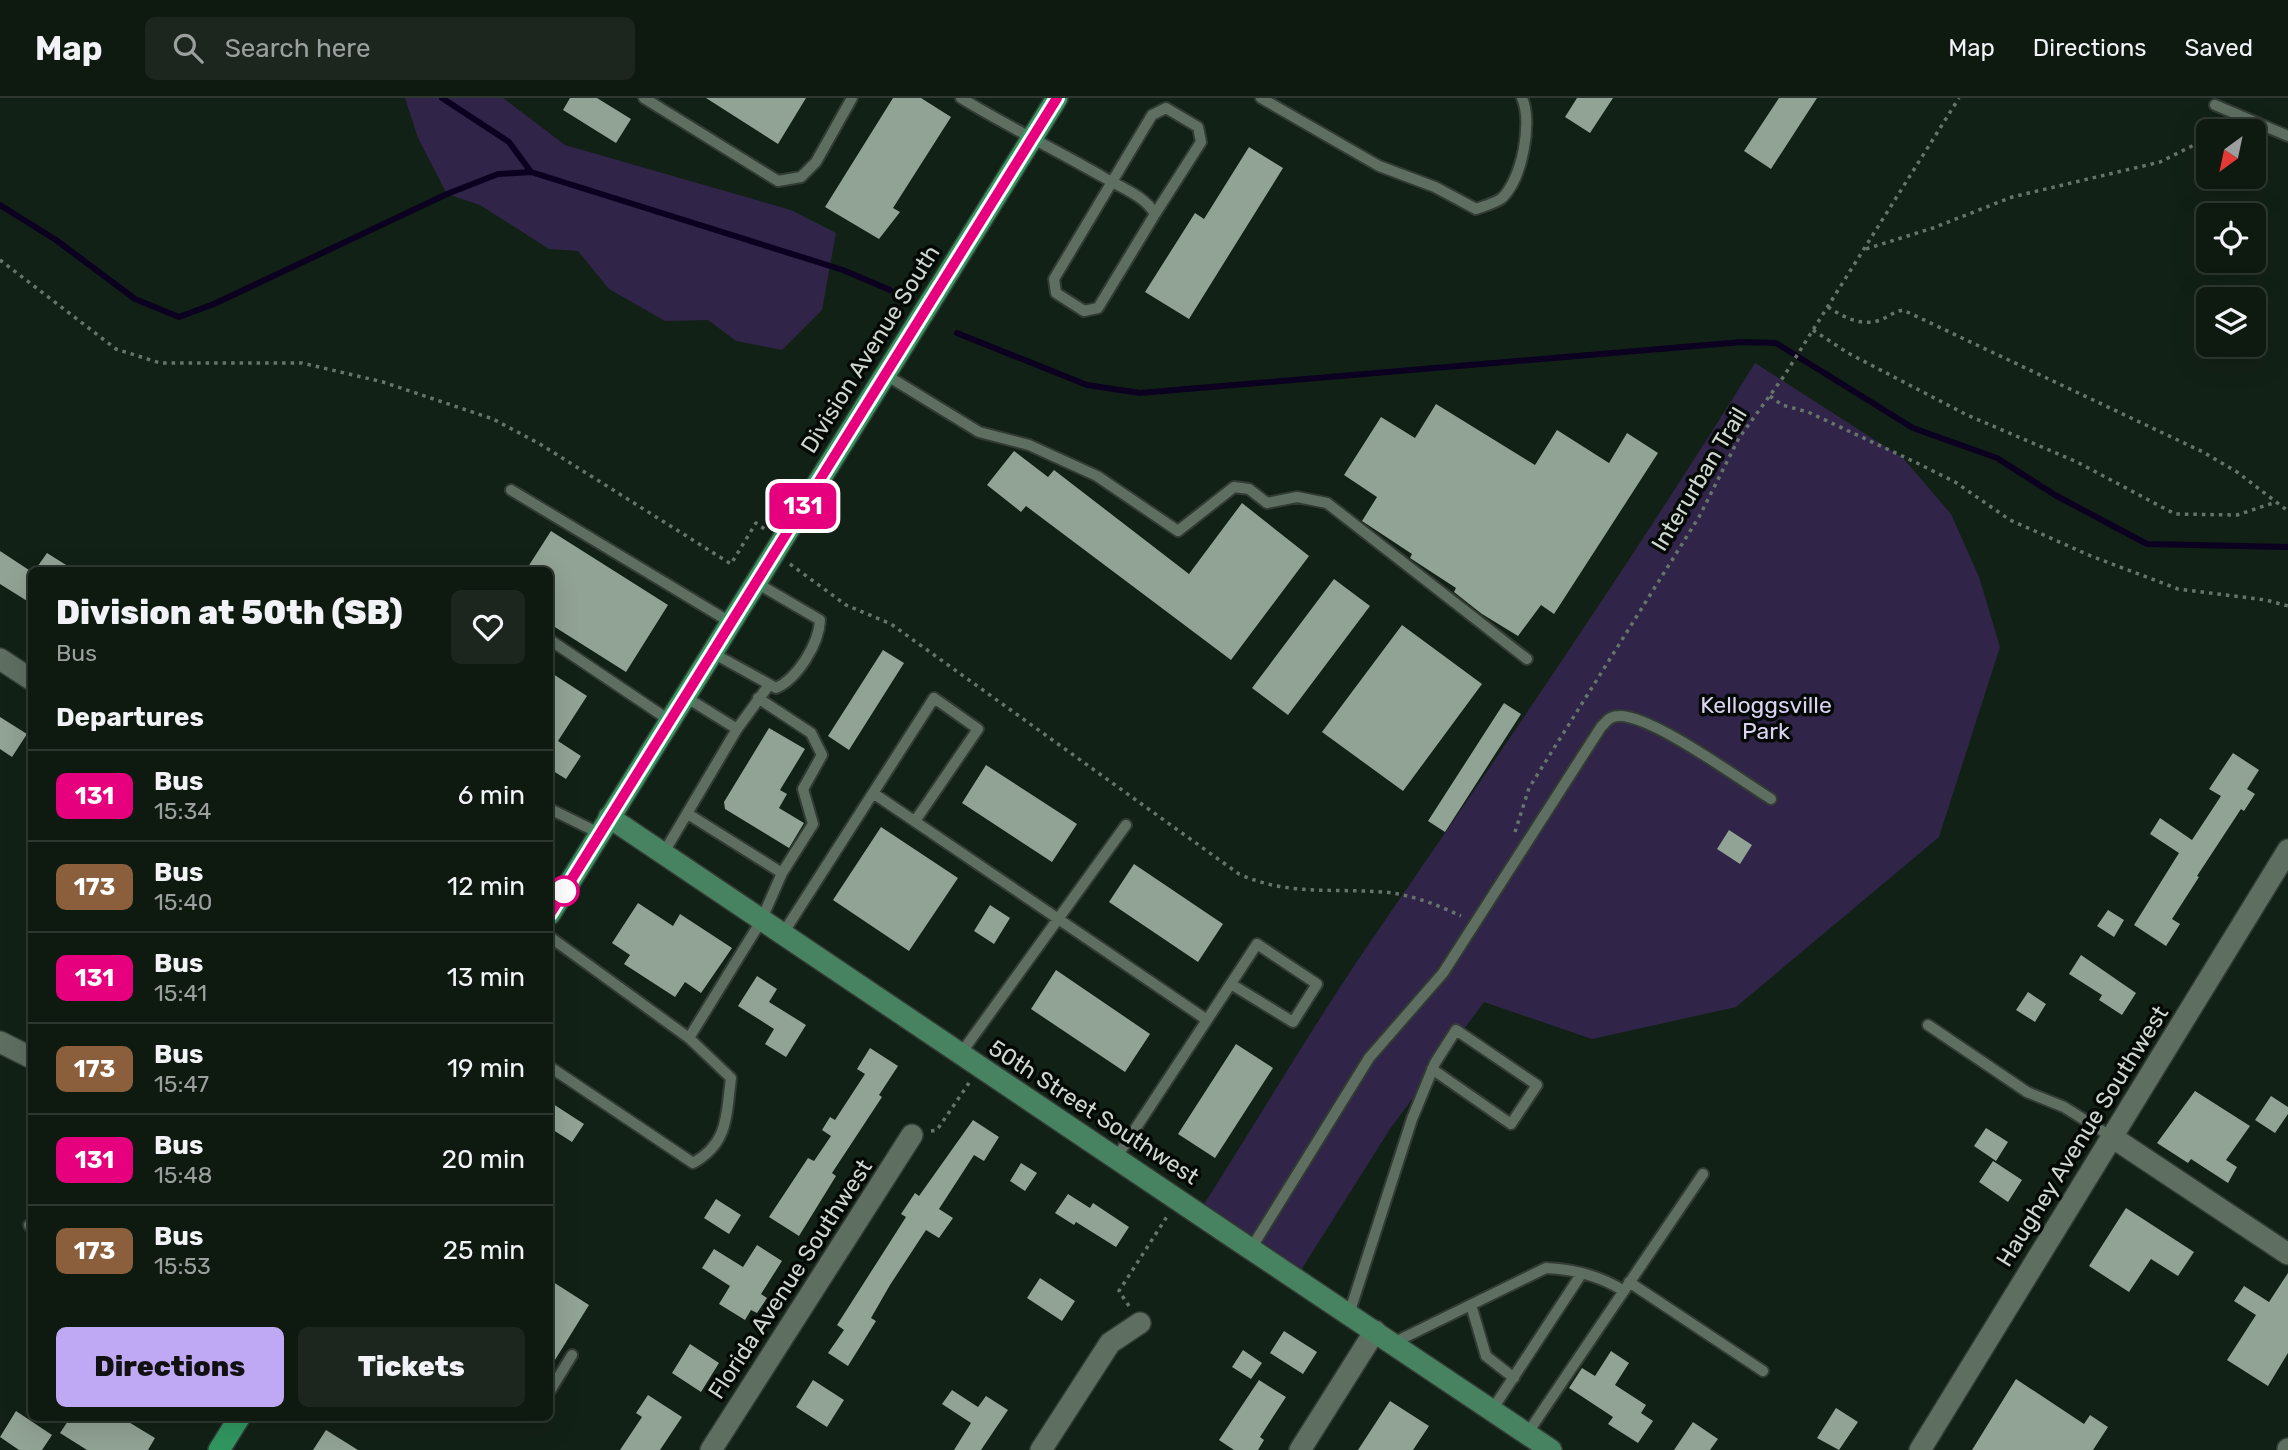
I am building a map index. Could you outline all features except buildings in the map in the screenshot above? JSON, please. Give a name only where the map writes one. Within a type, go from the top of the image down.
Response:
[{"type":"main road","name":"Division Avenue South","points":[[553,909],[1057,98]]},
{"type":"main road","points":[[219,1450],[237,1421]]},
{"type":"street","points":[[0,659],[28,677]]},
{"type":"street","name":"50th Street Southwest","points":[[604,825],[663,854],[978,1069],[1179,1198],[1550,1450]]},
{"type":"street","name":"Haughey Avenue Southwest","points":[[1920,1450],[2288,850]]},
{"type":"street","points":[[0,1042],[28,1056]]},
{"type":"street","name":"Florida Avenue Southwest","points":[[712,1450],[912,1135]]},
{"type":"street","points":[[2112,1137],[2288,1254]]},
{"type":"street","points":[[1041,1450],[1110,1343],[1140,1323]]},
{"type":"street","points":[[1300,1450],[1384,1337]]},
{"type":"lane","points":[[644,98],[778,181],[801,177],[816,162],[852,98]]},
{"type":"lane","points":[[961,98],[1111,181],[1150,205],[1155,214]]},
{"type":"lane","points":[[1261,98],[1379,166],[1435,187],[1476,209],[1502,199],[1521,168],[1527,109],[1522,98]]},
{"type":"lane","points":[[2215,105],[2288,136]]},
{"type":"lane","points":[[1166,108],[1198,127],[1201,142],[1155,214],[1098,308],[1084,312],[1056,293],[1054,279],[1111,181],[1152,116],[1166,108]]},
{"type":"lane","points":[[886,375],[979,432],[1030,445],[1097,476],[1178,531],[1234,487],[1249,489],[1267,503],[1297,497],[1327,503],[1527,659]]},
{"type":"lane","points":[[511,491],[730,622]]},
{"type":"lane","points":[[712,652],[776,688],[788,683],[820,635],[820,620],[755,582]]},
{"type":"lane","points":[[553,642],[669,720]]},
{"type":"lane","points":[[663,854],[737,729],[769,685]]},
{"type":"lane","points":[[684,696],[737,729]]},
{"type":"lane","points":[[688,1038],[761,921],[782,873],[813,824],[803,789],[822,755],[811,733],[758,698]]},
{"type":"lane","points":[[782,935],[934,698],[978,729],[915,821]]},
{"type":"lane","points":[[1252,1247],[1369,1058],[1443,973],[1520,850],[1601,727],[1611,717],[1622,716],[1647,721],[1772,799]]},
{"type":"lane","points":[[873,793],[1207,1020]]},
{"type":"lane","points":[[553,810],[604,825]]},
{"type":"lane","points":[[688,814],[782,873]]},
{"type":"lane","points":[[959,1056],[1126,825]]},
{"type":"lane","points":[[553,939],[688,1038],[731,1078],[724,1128],[712,1152],[693,1163],[553,1069]]},
{"type":"lane","points":[[1116,1158],[1257,944],[1317,984],[1293,1022],[1231,984]]},
{"type":"lane","points":[[1928,1025],[2027,1092],[2064,1107],[2112,1137]]},
{"type":"lane","points":[[1349,1314],[1412,1119],[1432,1069],[1456,1030],[1537,1085],[1511,1124],[1432,1069]]},
{"type":"lane","points":[[1527,1434],[1703,1174]]},
{"type":"lane","points":[[1384,1337],[1471,1305],[1546,1268],[1582,1273],[1627,1287],[1763,1371]]},
{"type":"lane","points":[[1492,1410],[1582,1273]]},
{"type":"lane","points":[[1471,1305],[1486,1356],[1514,1378]]},
{"type":"lane","points":[[553,1386],[572,1355]]},
{"type":"path","name":"Interurban Trail","points":[[1520,850],[1514,837],[1529,788],[1699,517],[1739,438],[1808,339],[1959,98]]},
{"type":"path","points":[[1864,250],[1933,228],[2012,197],[2160,162],[2196,144]]},
{"type":"path","points":[[1828,307],[1842,316],[1862,322],[1879,321],[1888,313],[1903,310],[2203,452],[2237,472],[2273,503],[2288,511]]},
{"type":"path","points":[[1813,330],[1848,353],[1967,415],[2077,462],[2175,513],[2237,515],[2273,503]]},
{"type":"path","points":[[1770,396],[1782,405],[1808,412],[1955,482],[2010,520],[2091,556],[2178,589],[2266,600],[2288,606]]},
{"type":"path","points":[[912,1135],[937,1130],[978,1069]]},
{"type":"path","points":[[1140,1323],[1119,1291],[1179,1198]]},
{"type":"green space","points":[[405,98],[503,98],[565,145],[791,210],[836,233],[822,310],[782,350],[736,341],[708,320],[665,321],[609,289],[578,251],[549,249],[480,205],[447,194],[418,138]]},
{"type":"green space","name":"Kelloggsville Park","points":[[1755,363],[1903,458],[1951,514],[1979,577],[2000,647],[1939,837],[1736,1007],[1592,1039],[1484,1002],[1390,1129],[1296,1278],[1199,1212],[1352,969],[1568,651]]},
{"type":"waterway","points":[[442,98],[509,142],[531,172]]},
{"type":"waterway","points":[[0,205],[56,240],[135,299],[179,317],[214,304],[447,194],[498,174],[531,172],[843,270],[890,290]]},
{"type":"waterway","points":[[957,333],[1087,385],[1140,393],[1742,342],[1776,343],[1913,428],[1997,458],[2055,495],[2147,544],[2288,547]]},
{"type":"bus line","name":"131","points":[[553,909],[1057,98]]}]
